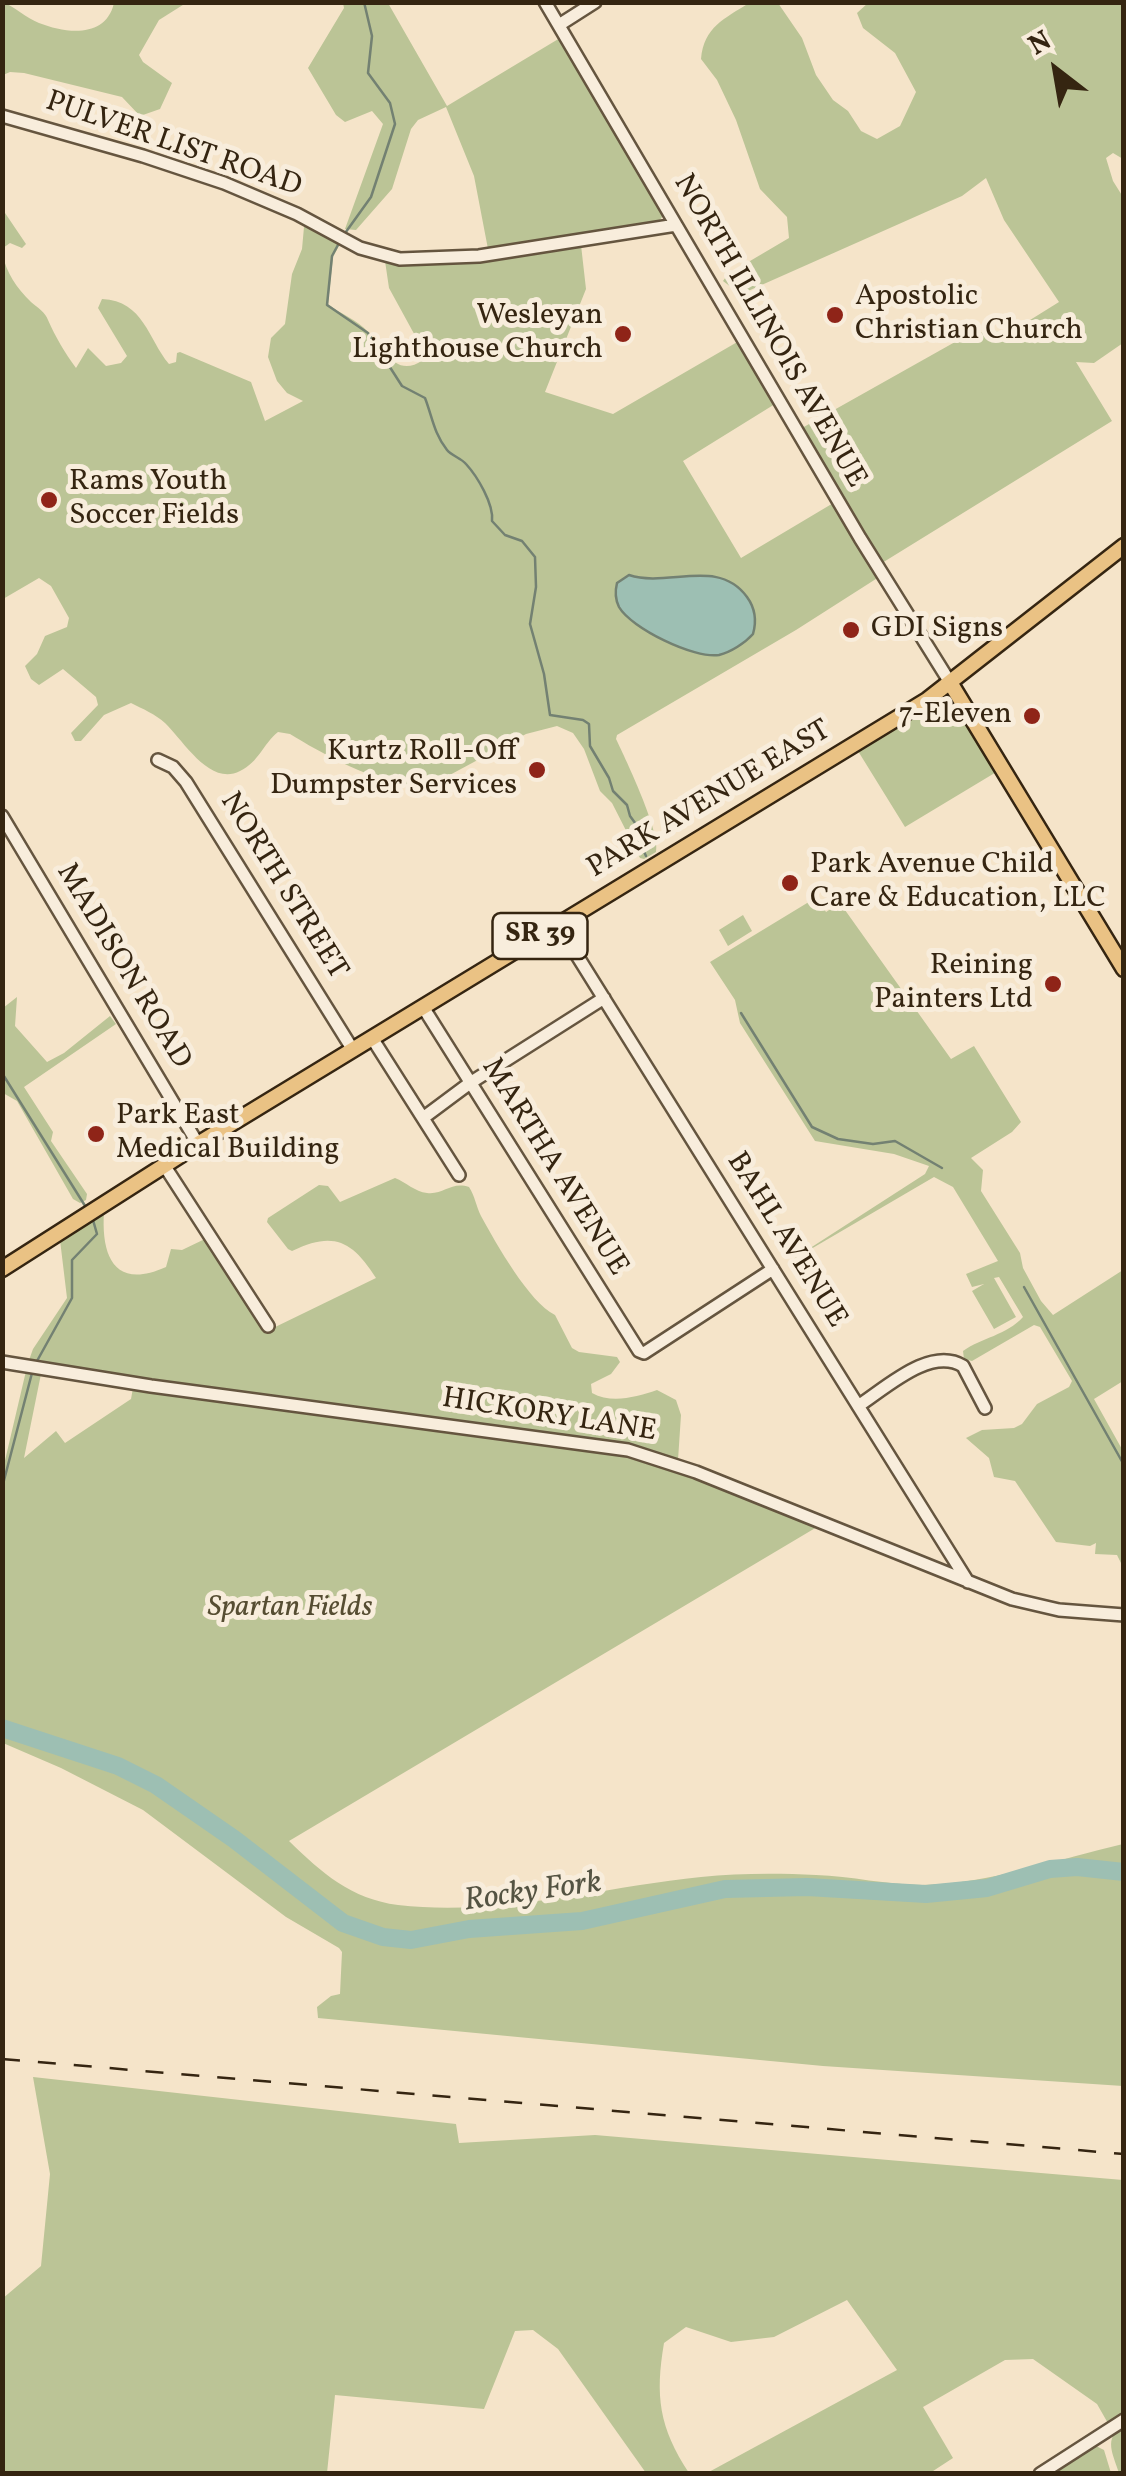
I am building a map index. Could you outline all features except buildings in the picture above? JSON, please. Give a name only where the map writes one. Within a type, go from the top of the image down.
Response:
[{"type":"main road","name":"PARK AVENUE EAST","points":[[2,1268],[951,684],[1124,546]]},
{"type":"main road","points":[[951,684],[1124,969]]},
{"type":"street","name":"NORTH ILLINOIS AVENUE","points":[[546,2],[860,538],[951,684]]},
{"type":"street","points":[[559,25],[595,2]]},
{"type":"street","name":"PULVER LIST ROAD","points":[[2,116],[224,183],[389,258],[438,260],[676,225]]},
{"type":"street","name":"NORTH STREET","points":[[158,760],[173,767],[186,782],[353,1050]]},
{"type":"street","name":"MADISON ROAD","points":[[2,816],[198,1144]]},
{"type":"street","name":"BAHL AVENUE","points":[[558,925],[968,1582]]},
{"type":"street","points":[[423,1118],[470,1082],[604,998]]},
{"type":"street","name":"MARTHA AVENUE","points":[[423,1007],[639,1351],[644,1353],[773,1270]]},
{"type":"street","points":[[372,1038],[459,1175]]},
{"type":"street","points":[[164,1165],[268,1326]]},
{"type":"street","points":[[858,1406],[924,1365],[944,1360],[964,1366],[985,1408]]},
{"type":"street","name":"HICKORY LANE","points":[[2,1362],[628,1450],[674,1463],[1036,1606],[1124,1616]]},
{"type":"street","points":[[1040,2474],[1124,2420]]},
{"type":"green space","points":[[3,2],[39,23],[73,31],[94,28],[103,22],[114,3],[186,3],[159,20],[139,55],[172,83],[160,109],[140,116],[122,97],[24,73],[3,75]]},
{"type":"green space","points":[[343,3],[388,3],[447,106],[560,38],[664,214],[658,223],[488,249],[474,176],[446,107],[418,120],[411,129],[392,189],[356,230],[345,229],[383,124],[372,111],[345,122],[336,115],[308,68],[344,8]]},
{"type":"green space","points":[[749,3],[778,3],[802,38],[816,75],[833,100],[848,111],[861,131],[877,139],[900,126],[916,92],[895,53],[863,28],[857,13],[868,3],[1123,3],[1123,159],[1113,153],[1106,158],[1123,197],[1123,343],[1094,363],[1076,362],[1112,421],[882,563],[802,428],[971,333],[1014,330],[1059,302],[1004,220],[986,178],[962,196],[748,291],[723,281],[728,274],[789,238],[787,217],[760,189],[736,120],[717,80],[701,59],[711,31]]},
{"type":"green space","points":[[3,210],[26,244],[22,248],[10,243],[3,248]]},
{"type":"green space","points":[[304,227],[340,244],[333,257],[328,304],[359,324],[391,359],[405,366],[423,360],[424,352],[389,288],[385,261],[458,264],[581,245],[586,289],[545,392],[613,414],[739,341],[775,404],[683,461],[741,558],[835,502],[879,577],[617,735],[653,829],[656,852],[644,859],[612,803],[600,791],[584,749],[573,733],[557,726],[526,734],[420,791],[413,785],[367,774],[290,734],[278,732],[252,763],[229,774],[208,767],[165,723],[131,703],[104,715],[81,741],[75,741],[71,733],[98,705],[96,697],[63,669],[39,685],[31,679],[25,666],[37,654],[45,636],[67,627],[69,618],[51,586],[39,578],[3,599],[2,253],[13,280],[45,315],[76,368],[88,348],[106,366],[121,363],[127,356],[98,308],[102,299],[116,301],[136,314],[169,364],[176,362],[180,352],[251,382],[265,421],[303,401],[287,393],[277,381],[268,357],[271,338],[285,324],[292,274],[302,249]]},
{"type":"green space","points":[[951,694],[998,771],[905,827],[858,751]]},
{"type":"green space","points":[[817,897],[826,912],[840,903],[951,1059],[974,1046],[1021,1122],[971,1158],[983,1170],[981,1191],[1020,1253],[1023,1268],[1041,1301],[1053,1315],[1123,1270],[1123,1381],[1094,1399],[1123,1451],[1123,1567],[1117,1555],[1095,1554],[1096,1543],[1090,1546],[1056,1542],[1015,1481],[994,1477],[989,1458],[966,1438],[982,1430],[1022,1424],[1037,1404],[1069,1387],[1072,1381],[1040,1327],[1034,1325],[972,1361],[964,1359],[963,1351],[1023,1317],[999,1277],[994,1278],[1016,1317],[994,1329],[972,1291],[984,1284],[972,1287],[966,1274],[998,1261],[953,1187],[934,1177],[787,1263],[925,1174],[929,1166],[894,1154],[815,1141],[740,1023],[735,1000],[710,962]]},
{"type":"green space","points":[[743,915],[752,931],[728,946],[719,930]]},
{"type":"green space","points":[[17,997],[15,1026],[47,1062],[110,1016],[116,1024],[24,1087],[53,1132],[51,1141],[87,1194],[80,1203],[73,1199],[17,1101],[3,1093],[3,1008]]},
{"type":"green space","points":[[395,1178],[427,1193],[469,1187],[505,1257],[524,1286],[555,1315],[572,1348],[617,1357],[620,1362],[611,1374],[591,1384],[592,1393],[616,1399],[657,1390],[676,1400],[681,1415],[678,1460],[608,1441],[28,1363],[67,1298],[60,1240],[104,1212],[105,1243],[115,1265],[123,1272],[149,1273],[166,1267],[171,1249],[182,1250],[207,1238],[267,1331],[376,1278],[359,1255],[340,1243],[319,1241],[288,1249],[267,1222],[268,1218],[319,1185],[328,1186],[340,1202]]},
{"type":"green space","name":"Spartan Fields","points":[[26,1371],[41,1374],[24,1458],[56,1431],[65,1443],[131,1399],[133,1388],[606,1450],[675,1468],[817,1527],[289,1841],[352,1891],[381,1902],[436,1908],[512,1904],[729,1875],[802,1874],[909,1885],[947,1884],[998,1876],[1123,1844],[1123,2086],[823,2066],[318,2018],[317,2007],[340,1994],[339,1948],[286,1917],[143,1810],[3,1743],[3,1469]]},
{"type":"green space","points":[[33,2077],[456,2124],[459,2143],[595,2135],[1123,2180],[1123,2415],[1109,2425],[1097,2404],[1033,2359],[1005,2360],[923,2407],[953,2458],[930,2473],[707,2473],[897,2370],[847,2300],[774,2337],[731,2342],[686,2327],[664,2343],[662,2411],[671,2441],[689,2473],[646,2473],[558,2349],[533,2330],[515,2331],[484,2409],[335,2395],[327,2473],[3,2473],[2,2299],[41,2266],[50,2174]]},
{"type":"green space","points":[[1123,2426],[1123,2473],[1119,2473],[1111,2441]]},
{"type":"green space","points":[[1094,2445],[1104,2450],[1111,2473],[1049,2474]]},
{"type":"water","points":[[629,575],[707,576],[735,585],[750,601],[755,619],[753,634],[738,647],[719,655],[695,652],[664,640],[636,624],[619,607],[617,583]]},
{"type":"waterway","points":[[343,236],[371,197],[395,124],[390,103],[368,73],[372,36],[364,2]]},
{"type":"waterway","points":[[339,243],[332,256],[327,305],[368,333],[402,386],[425,398],[443,444],[466,464],[484,491],[492,521],[505,535],[522,541],[535,557],[536,587],[530,624],[550,715],[589,724],[590,746],[613,791],[627,805],[646,856]]},
{"type":"waterway","points":[[741,1013],[812,1127],[838,1139],[873,1144],[895,1141],[942,1168]]},
{"type":"waterway","points":[[2,1073],[87,1209]]},
{"type":"waterway","points":[[37,1361],[72,1298],[72,1260],[97,1234],[93,1220]]},
{"type":"waterway","points":[[1024,1287],[1124,1465]]},
{"type":"waterway","points":[[2,1488],[32,1373]]},
{"type":"waterway","name":"Rocky Fork","points":[[2,1728],[118,1766],[156,1785],[343,1923],[383,1937],[411,1940],[469,1929],[582,1921],[725,1889],[807,1887],[926,1894],[987,1888],[1050,1869],[1077,1867],[1124,1872]]},
{"type":"railway","points":[[2,2059],[1124,2154]]},
{"type":"place","name":"Apostolic Christian Church","points":[[835,315]]},
{"type":"place","name":"Wesleyan Lighthouse Church","points":[[623,334]]},
{"type":"place","name":"Rams Youth Soccer Fields","points":[[49,500]]},
{"type":"place","name":"GDI Signs","points":[[851,630]]},
{"type":"place","name":"7-Eleven","points":[[1032,716]]},
{"type":"place","name":"Kurtz Roll-Off Dumpster Services","points":[[537,770]]},
{"type":"place","name":"Park Avenue Child Care & Education, LLC","points":[[790,883]]},
{"type":"place","name":"Reining Painters Ltd","points":[[1053,984]]},
{"type":"place","name":"Park East Medical Building","points":[[96,1134]]}]
